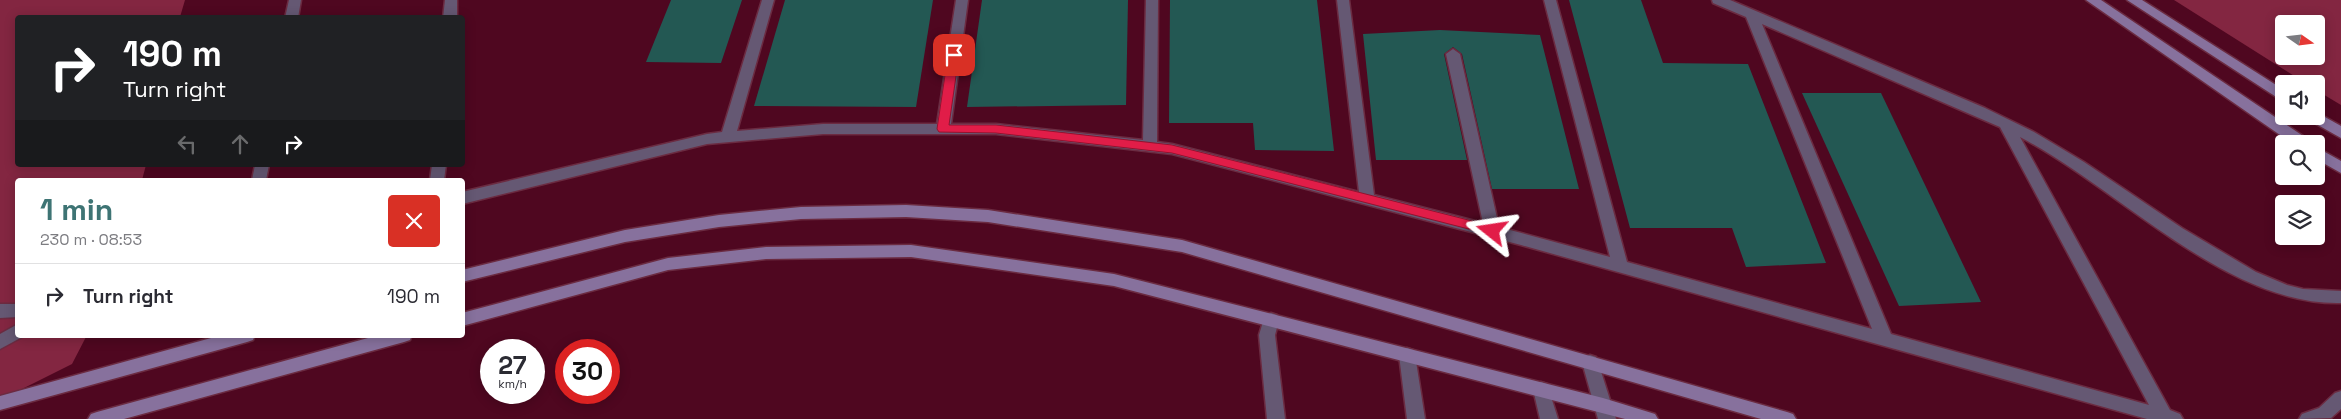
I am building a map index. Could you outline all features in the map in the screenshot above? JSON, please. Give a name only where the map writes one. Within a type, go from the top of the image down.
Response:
[{"type":"street","points":[[292,15],[295,0]]},
{"type":"street","points":[[450,15],[451,0]]},
{"type":"street","points":[[728,137],[768,0]]},
{"type":"street","points":[[943,129],[962,0]]},
{"type":"street","points":[[1150,147],[1152,0]]},
{"type":"street","points":[[1343,0],[1367,197]]},
{"type":"street","points":[[1550,0],[1620,266]]},
{"type":"street","points":[[1718,0],[2004,123],[2077,166],[2161,224],[2240,272],[2270,286],[2293,292],[2328,298],[2341,297]]},
{"type":"street","points":[[2092,0],[2291,135]]},
{"type":"street","points":[[2133,0],[2275,91]]},
{"type":"street","points":[[1751,14],[1885,340]]},
{"type":"street","points":[[1453,54],[1492,231]]},
{"type":"street","points":[[2004,123],[2169,418]]},
{"type":"street","points":[[2325,123],[2341,133]]},
{"type":"street","points":[[465,197],[707,139],[823,129],[996,129],[1172,149],[1367,197],[2169,418]]},
{"type":"street","points":[[2325,158],[2341,168]]},
{"type":"street","points":[[465,275],[625,236],[719,221],[801,213],[906,212],[988,216],[1182,246],[1788,419]]},
{"type":"street","points":[[465,319],[668,264],[766,253],[912,251],[1114,280],[1541,389],[1605,412],[1649,419]]},
{"type":"street","points":[[0,311],[15,310]]},
{"type":"street","points":[[1271,320],[1267,335],[1276,419]]},
{"type":"street","points":[[0,342],[15,333]]},
{"type":"street","points":[[0,403],[236,338]]},
{"type":"street","points":[[96,419],[393,338]]},
{"type":"street","points":[[1407,355],[1416,419]]},
{"type":"street","points":[[1590,362],[1605,412]]},
{"type":"street","points":[[1541,389],[1549,419]]},
{"type":"street","points":[[2308,419],[2324,413],[2341,398]]},
{"type":"shaded area","points":[[0,0],[185,0],[181,15],[15,15],[15,167],[145,167],[143,178],[15,178],[15,338],[85,338],[72,364],[0,400]]},
{"type":"shaded area","points":[[2174,0],[2341,0],[2341,105],[2325,95],[2325,75],[2293,75],[2277,65],[2325,65],[2325,15],[2275,15],[2275,64]]},
{"type":"building","points":[[671,0],[742,0],[721,63],[646,62]]},
{"type":"building","points":[[785,0],[933,0],[916,107],[754,106]]},
{"type":"building","points":[[982,0],[1128,0],[1126,105],[967,107]]},
{"type":"building","points":[[1170,0],[1317,0],[1334,151],[1255,150],[1253,123],[1169,123]]},
{"type":"building","points":[[1569,0],[1641,0],[1663,63],[1748,64],[1826,263],[1746,267],[1732,228],[1630,228]]},
{"type":"building","points":[[1440,30],[1540,35],[1579,189],[1492,189],[1462,54],[1453,47],[1444,54],[1467,160],[1376,160],[1363,34]]},
{"type":"building","points":[[1802,93],[1881,93],[1981,302],[1899,306]]},
{"type":"route","points":[[954,55],[943,129],[996,129],[1172,149],[1367,197],[1492,231]]}]
